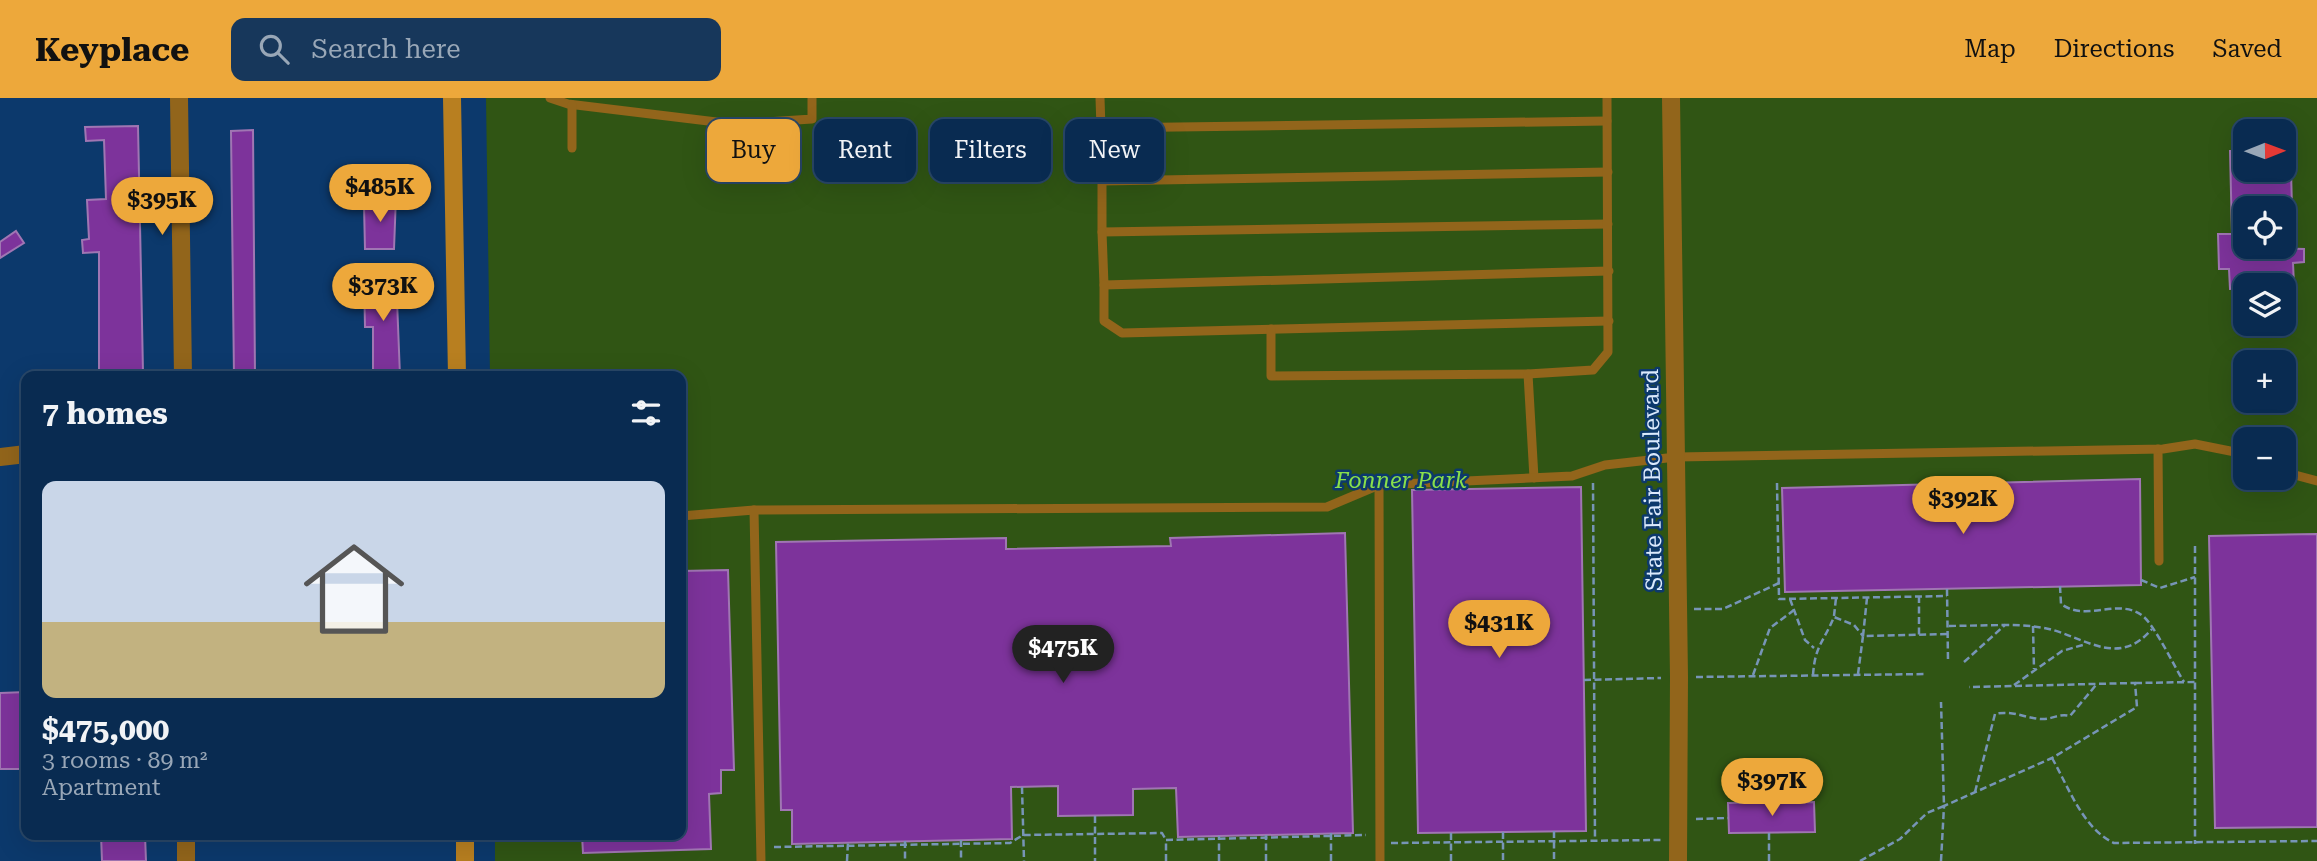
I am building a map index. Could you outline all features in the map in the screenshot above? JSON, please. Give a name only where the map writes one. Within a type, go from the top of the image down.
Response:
[{"type":"street","points":[[179,98],[183,371]]},
{"type":"street","points":[[453,98],[457,371]]},
{"type":"street","name":"State Fair Boulevard","points":[[1671,98],[1679,677],[1678,861]]},
{"type":"street","points":[[0,457],[21,455]]},
{"type":"street","points":[[186,840],[186,861]]},
{"type":"street","points":[[465,840],[465,861]]},
{"type":"lane","points":[[550,98],[572,105],[733,124],[812,120],[812,98]]},
{"type":"lane","points":[[1100,98],[1101,119]]},
{"type":"lane","points":[[1271,329],[1271,376],[1528,374],[1593,370],[1608,352],[1607,98]]},
{"type":"lane","points":[[572,105],[572,148]]},
{"type":"lane","points":[[1164,127],[1607,121]]},
{"type":"lane","points":[[1164,180],[1608,172]]},
{"type":"lane","points":[[1102,182],[1104,321],[1122,333],[1609,321]]},
{"type":"lane","points":[[1102,232],[1608,224]]},
{"type":"lane","points":[[1104,285],[1609,271]]},
{"type":"lane","points":[[1528,374],[1534,478]]},
{"type":"lane","points":[[686,516],[754,510],[1327,507],[1379,485],[1572,477],[1593,469],[1642,459],[2158,449],[2194,444],[2233,452]]},
{"type":"lane","points":[[2158,449],[2159,561]]},
{"type":"lane","points":[[2296,475],[2317,481]]},
{"type":"lane","points":[[1379,485],[1380,861]]},
{"type":"lane","points":[[754,510],[761,861]]},
{"type":"path","points":[[1593,469],[1597,680],[1595,841]]},
{"type":"path","points":[[1777,483],[1779,599],[1947,596]]},
{"type":"path","points":[[2195,546],[2195,844]]},
{"type":"path","points":[[2141,580],[2160,588],[2195,577]]},
{"type":"path","points":[[1678,608],[1723,609],[1779,583]]},
{"type":"path","points":[[2060,586],[2061,604],[2069,610],[2088,614],[2126,609],[2146,619],[2184,682]]},
{"type":"path","points":[[1947,589],[1948,661]]},
{"type":"path","points":[[1919,596],[1919,635]]},
{"type":"path","points":[[1858,675],[1867,597]]},
{"type":"path","points":[[1813,675],[1815,649],[1824,640],[1834,617],[1836,598]]},
{"type":"path","points":[[1790,599],[1805,640],[1815,649]]},
{"type":"path","points":[[1753,676],[1769,628],[1794,610]]},
{"type":"path","points":[[1834,617],[1854,625],[1863,636]]},
{"type":"path","points":[[1964,662],[2005,625]]},
{"type":"path","points":[[1948,626],[2033,626],[2055,630],[2085,644],[2127,648],[2136,645],[2152,629]]},
{"type":"path","points":[[2033,626],[2034,670]]},
{"type":"path","points":[[1863,636],[1948,634]]},
{"type":"path","points":[[2012,686],[2062,651],[2085,644]]},
{"type":"path","points":[[1584,680],[1927,674]]},
{"type":"path","points":[[1969,687],[2195,682]]},
{"type":"path","points":[[1860,861],[1900,839],[1927,813],[2052,758],[2137,707],[2135,683]]},
{"type":"path","points":[[1975,792],[1996,714],[2009,712],[2042,720],[2058,715],[2070,716],[2096,685]]},
{"type":"path","points":[[1941,702],[1944,806],[1941,861]]},
{"type":"path","points":[[2052,758],[2088,820],[2104,839],[2126,845],[2317,841]]},
{"type":"path","points":[[1023,787],[1024,861]]},
{"type":"path","points":[[1095,816],[1095,861]]},
{"type":"path","points":[[1678,819],[1728,818]]},
{"type":"path","points":[[1553,831],[1554,861]]},
{"type":"path","points":[[1503,832],[1503,861]]},
{"type":"path","points":[[1769,832],[1769,861]]},
{"type":"path","points":[[761,847],[961,842],[1010,844],[1023,835],[1162,833],[1166,840],[1166,861]]},
{"type":"path","points":[[1451,833],[1451,861]]},
{"type":"path","points":[[1331,835],[1331,861]]},
{"type":"path","points":[[1166,840],[1331,835],[1451,842],[1678,840]]},
{"type":"path","points":[[1266,836],[1266,861]]},
{"type":"path","points":[[1219,837],[1219,861]]},
{"type":"path","points":[[961,842],[961,861]]},
{"type":"path","points":[[905,843],[905,861]]},
{"type":"path","points":[[848,844],[848,861]]},
{"type":"green space","name":"Fonner Park","points":[[486,98],[2317,98],[2317,861],[495,861],[495,840],[686,840],[686,371],[490,371]]},
{"type":"building","points":[[138,126],[143,371],[99,371],[99,252],[83,253],[82,240],[89,239],[87,200],[106,199],[104,140],[86,141],[85,127]]},
{"type":"building","points":[[253,130],[255,371],[234,371],[231,131]]},
{"type":"building","points":[[2230,151],[2233,151],[2233,182],[2291,182],[2292,196],[2233,196],[2233,259],[2296,259],[2296,249],[2304,249],[2304,262],[2293,263],[2293,273],[2233,273],[2233,289],[2230,289],[2229,269],[2219,269],[2218,234],[2232,234]]},
{"type":"building","points":[[375,196],[396,196],[394,249],[365,249],[364,205],[376,205]]},
{"type":"building","points":[[16,231],[24,243],[0,258],[0,242]]},
{"type":"building","points":[[396,275],[400,371],[373,371],[373,327],[365,327],[364,276]]},
{"type":"building","points":[[2140,479],[2141,585],[1785,592],[1782,488]]},
{"type":"building","points":[[1581,487],[1586,831],[1418,833],[1412,490]]},
{"type":"building","points":[[1345,533],[1353,833],[1178,837],[1176,788],[1133,789],[1133,815],[1058,816],[1058,786],[1011,787],[1012,839],[792,844],[792,810],[781,810],[776,542],[1006,538],[1006,549],[1171,546],[1170,538]]},
{"type":"building","points":[[2317,534],[2317,827],[2215,828],[2209,536]]},
{"type":"building","points":[[728,570],[734,770],[721,770],[721,793],[709,794],[711,849],[583,853],[582,840],[686,840],[686,571]]},
{"type":"building","points":[[21,692],[21,769],[0,769],[0,693]]},
{"type":"building","points":[[1814,802],[1815,832],[1729,833],[1728,803]]},
{"type":"building","points":[[101,840],[145,840],[146,861],[102,861]]}]
